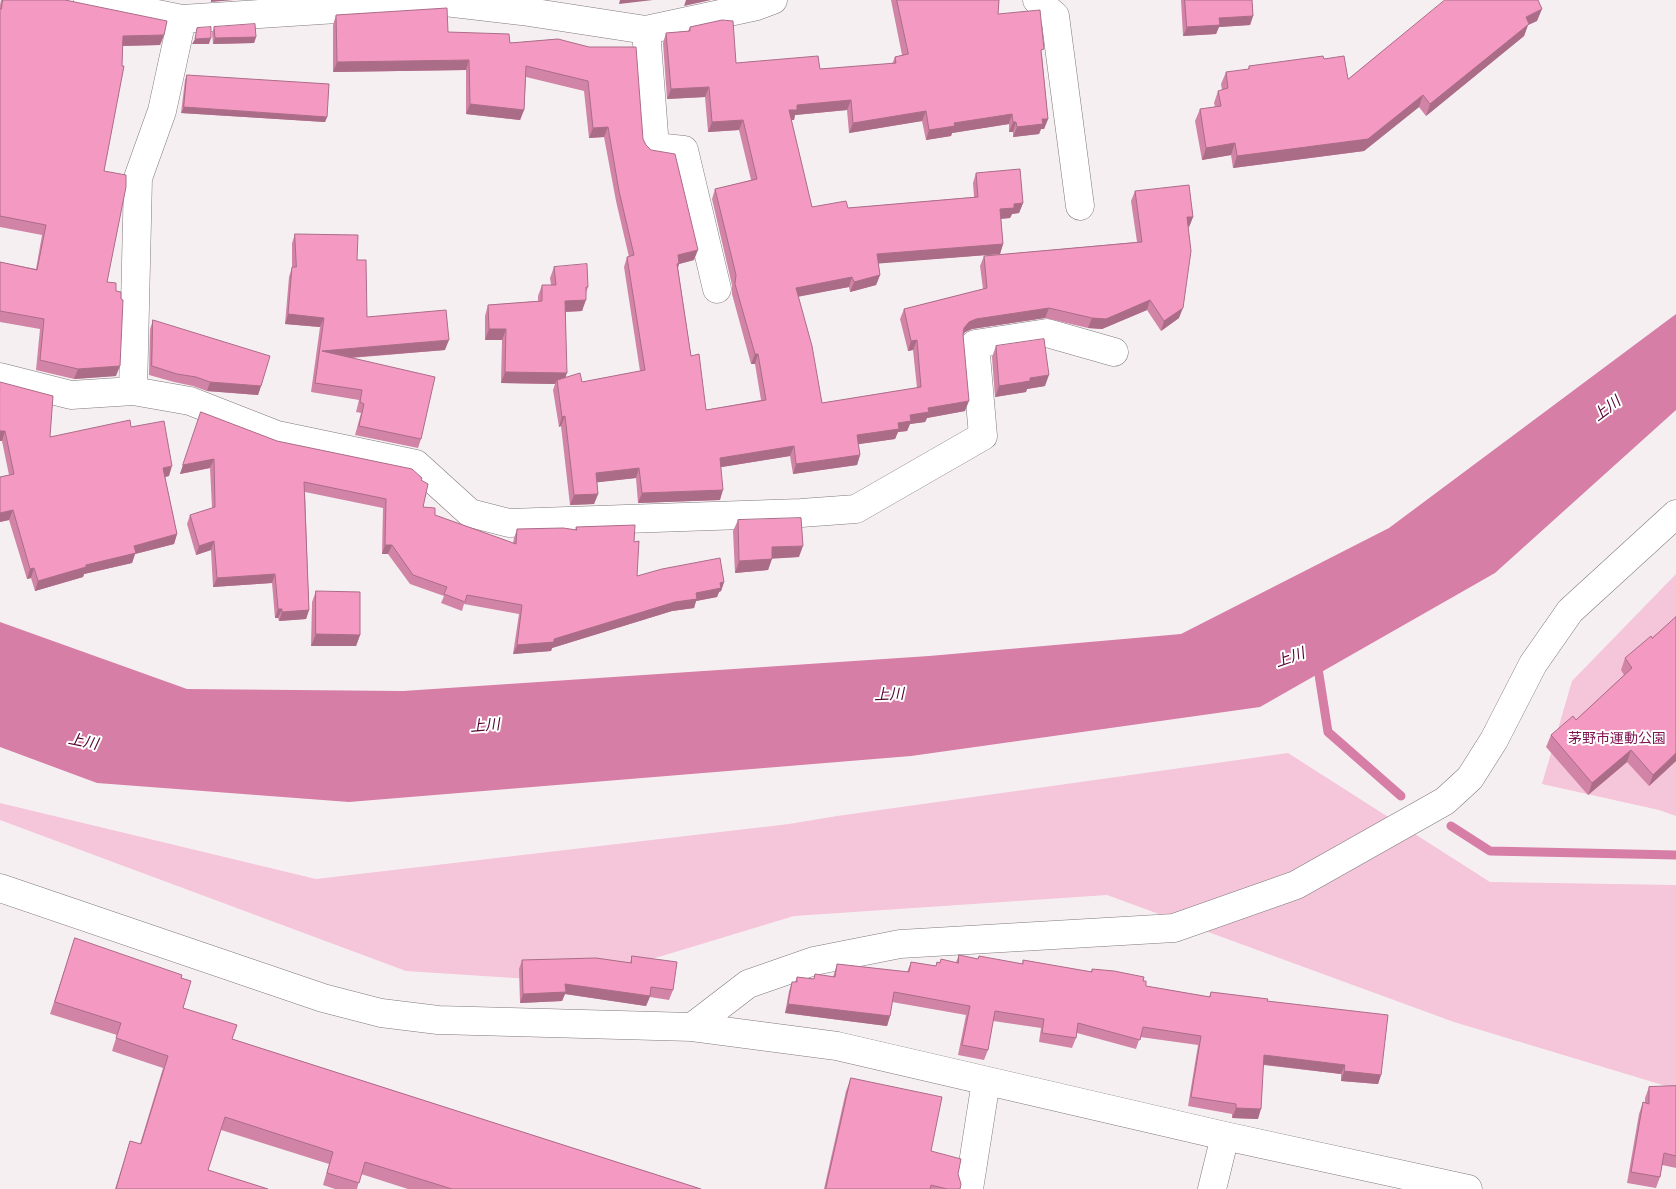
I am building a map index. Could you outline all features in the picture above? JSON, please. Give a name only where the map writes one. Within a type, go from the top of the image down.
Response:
[{"type":"street","points":[[88,0],[182,19],[446,1],[646,30],[757,6],[773,0]]},
{"type":"street","points":[[1037,0],[1055,16],[1080,206]]},
{"type":"street","points":[[133,391],[138,178],[162,111],[182,19]]},
{"type":"street","points":[[646,30],[655,147],[684,150],[717,289]]},
{"type":"street","points":[[0,377],[71,395],[133,391],[190,401],[277,435],[416,464],[470,513],[509,523],[800,513],[856,509],[983,436],[975,344],[1047,333],[1114,352]]},
{"type":"street","points":[[692,1027],[748,984],[814,961],[900,944],[1174,928],[1296,885],[1445,801],[1470,778],[1494,740],[1533,664],[1570,610],[1676,514]]},
{"type":"street","points":[[0,888],[323,998],[381,1013],[438,1020],[692,1027],[837,1046],[1453,1188]]},
{"type":"street","points":[[969,1189],[986,1081]]},
{"type":"street","points":[[1212,1189],[1225,1136]]},
{"type":"green space","name":"茅野市運動公園","points":[[1676,574],[1676,816],[1659,810],[1542,784],[1572,681]]},
{"type":"green space","points":[[1288,753],[1490,882],[1676,885],[1676,1089],[1454,1022],[1107,895],[794,916],[576,982],[406,971],[0,820],[0,803],[316,879],[789,824]]},
{"type":"water","name":"上川","points":[[1676,314],[1676,410],[1495,573],[1260,707],[911,756],[349,802],[97,783],[0,747],[0,622],[187,689],[403,691],[929,656],[1181,634],[1389,528]]},
{"type":"building","points":[[3,0],[65,0],[167,21],[164,35],[123,36],[122,66],[124,66],[104,171],[126,175],[126,187],[107,282],[116,283],[116,291],[121,292],[121,299],[123,300],[120,366],[78,369],[40,360],[44,319],[0,311],[0,262],[37,270],[46,225],[0,216],[0,9]]},
{"type":"building","points":[[897,0],[999,0],[998,14],[1040,10],[1044,49],[1041,50],[1048,119],[1042,119],[1043,124],[1017,127],[1016,122],[1013,122],[1012,114],[954,123],[955,126],[929,130],[926,111],[853,123],[851,100],[797,105],[797,110],[789,110],[812,207],[846,201],[848,208],[978,197],[976,173],[1020,169],[1023,203],[1014,204],[1014,208],[1000,209],[1003,244],[877,254],[880,275],[854,282],[852,277],[796,288],[812,346],[822,403],[921,387],[917,340],[911,341],[904,309],[987,288],[984,256],[1142,242],[1135,191],[1189,185],[1193,217],[1187,217],[1191,251],[1183,308],[1164,321],[1150,300],[1106,319],[1092,318],[1049,308],[976,319],[969,322],[964,328],[963,335],[969,401],[928,408],[929,412],[910,415],[911,421],[898,423],[899,429],[857,435],[860,455],[796,464],[794,446],[720,458],[723,490],[642,493],[639,468],[596,473],[598,494],[574,495],[565,416],[562,417],[557,380],[580,373],[582,382],[645,370],[627,257],[634,255],[619,191],[608,127],[593,128],[588,81],[526,66],[524,110],[470,104],[469,60],[337,62],[336,15],[447,8],[448,32],[509,34],[510,43],[558,39],[589,47],[636,47],[643,139],[651,150],[675,154],[698,250],[678,255],[679,263],[677,264],[691,356],[699,354],[706,410],[766,400],[758,354],[755,354],[735,284],[736,275],[715,189],[757,179],[743,120],[712,122],[709,87],[671,89],[666,33],[690,31],[690,27],[722,20],[733,21],[736,63],[818,56],[820,69],[896,63],[895,57],[908,54]]},
{"type":"building","points":[[1185,0],[1252,0],[1253,16],[1219,18],[1220,25],[1187,27]]},
{"type":"building","points":[[1445,0],[1538,0],[1542,9],[1526,17],[1529,24],[1430,104],[1423,95],[1368,139],[1237,156],[1235,143],[1206,148],[1200,109],[1221,106],[1218,91],[1228,88],[1226,72],[1249,69],[1249,66],[1323,56],[1324,59],[1344,56],[1348,79]]},
{"type":"building","points":[[255,24],[256,37],[215,38],[214,27]]},
{"type":"building","points":[[211,27],[211,38],[195,39],[197,28]]},
{"type":"building","points":[[187,75],[329,84],[327,117],[184,107]]},
{"type":"building","points":[[295,234],[358,235],[357,260],[366,260],[367,317],[446,310],[449,340],[322,351],[435,377],[421,439],[359,426],[364,404],[360,402],[362,390],[315,383],[324,318],[288,314],[292,267],[296,267]]},
{"type":"building","points":[[587,264],[588,287],[586,287],[586,300],[565,301],[567,373],[505,372],[506,329],[489,329],[488,305],[542,301],[542,285],[556,285],[554,267]]},
{"type":"building","points":[[153,320],[270,356],[261,386],[210,382],[152,366]]},
{"type":"building","points":[[1044,339],[1049,375],[1030,378],[1030,381],[999,386],[996,346]]},
{"type":"building","points":[[0,382],[53,396],[50,437],[130,420],[131,427],[164,421],[172,466],[163,468],[177,534],[134,546],[136,553],[86,565],[86,567],[38,581],[34,568],[30,569],[13,510],[0,513],[0,477],[14,474],[5,431],[0,431]]},
{"type":"building","points":[[201,412],[277,441],[412,469],[422,478],[421,480],[428,484],[423,507],[435,508],[435,515],[516,544],[517,529],[563,528],[577,530],[576,527],[635,525],[634,542],[639,541],[637,576],[662,569],[720,558],[724,582],[720,583],[721,588],[696,593],[697,599],[675,602],[554,639],[554,642],[517,645],[522,605],[467,595],[465,602],[444,594],[447,587],[413,575],[392,545],[385,545],[386,499],[304,482],[309,610],[282,612],[282,609],[278,609],[275,574],[217,578],[214,541],[199,546],[190,515],[215,507],[214,459],[183,465]]},
{"type":"building","points":[[801,518],[803,546],[772,547],[772,559],[739,561],[738,520]]},
{"type":"building","points":[[316,591],[360,592],[360,635],[316,634]]},
{"type":"building","points":[[1676,617],[1676,753],[1653,775],[1631,750],[1592,783],[1551,735],[1573,716],[1576,720],[1632,668],[1625,658]]},
{"type":"building","points":[[75,938],[182,975],[181,978],[191,981],[183,1008],[237,1025],[232,1039],[701,1189],[452,1189],[365,1162],[359,1183],[327,1173],[333,1152],[225,1117],[208,1170],[268,1189],[116,1189],[130,1141],[141,1144],[168,1056],[116,1038],[121,1023],[55,1002]]},
{"type":"building","points":[[959,955],[978,959],[979,956],[1023,964],[1023,960],[1092,972],[1092,969],[1114,971],[1144,977],[1143,981],[1146,981],[1146,986],[1210,997],[1211,992],[1268,999],[1267,1001],[1388,1015],[1381,1075],[1344,1071],[1345,1065],[1264,1055],[1261,1109],[1236,1108],[1236,1104],[1191,1097],[1201,1036],[1143,1027],[1140,1040],[1078,1023],[1076,1038],[1042,1033],[1044,1019],[995,1011],[988,1050],[962,1045],[970,1006],[894,992],[890,1016],[788,1004],[792,982],[797,982],[797,977],[814,979],[815,974],[835,977],[837,964],[909,972],[911,962],[936,966],[937,962],[940,963],[941,959],[958,963]]},
{"type":"building","points":[[632,956],[677,962],[673,990],[651,987],[650,996],[565,984],[566,992],[523,994],[522,960],[596,958],[631,963]]},
{"type":"building","points":[[851,1078],[942,1097],[931,1151],[961,1159],[958,1174],[961,1184],[960,1189],[947,1189],[931,1185],[930,1189],[826,1189]]},
{"type":"building","points":[[1676,1086],[1676,1156],[1664,1153],[1660,1177],[1631,1172],[1643,1102],[1649,1104],[1649,1087]]},
{"type":"waterway","points":[[1317,662],[1328,732],[1401,796]]},
{"type":"waterway","points":[[1451,826],[1490,851],[1676,855]]}]
